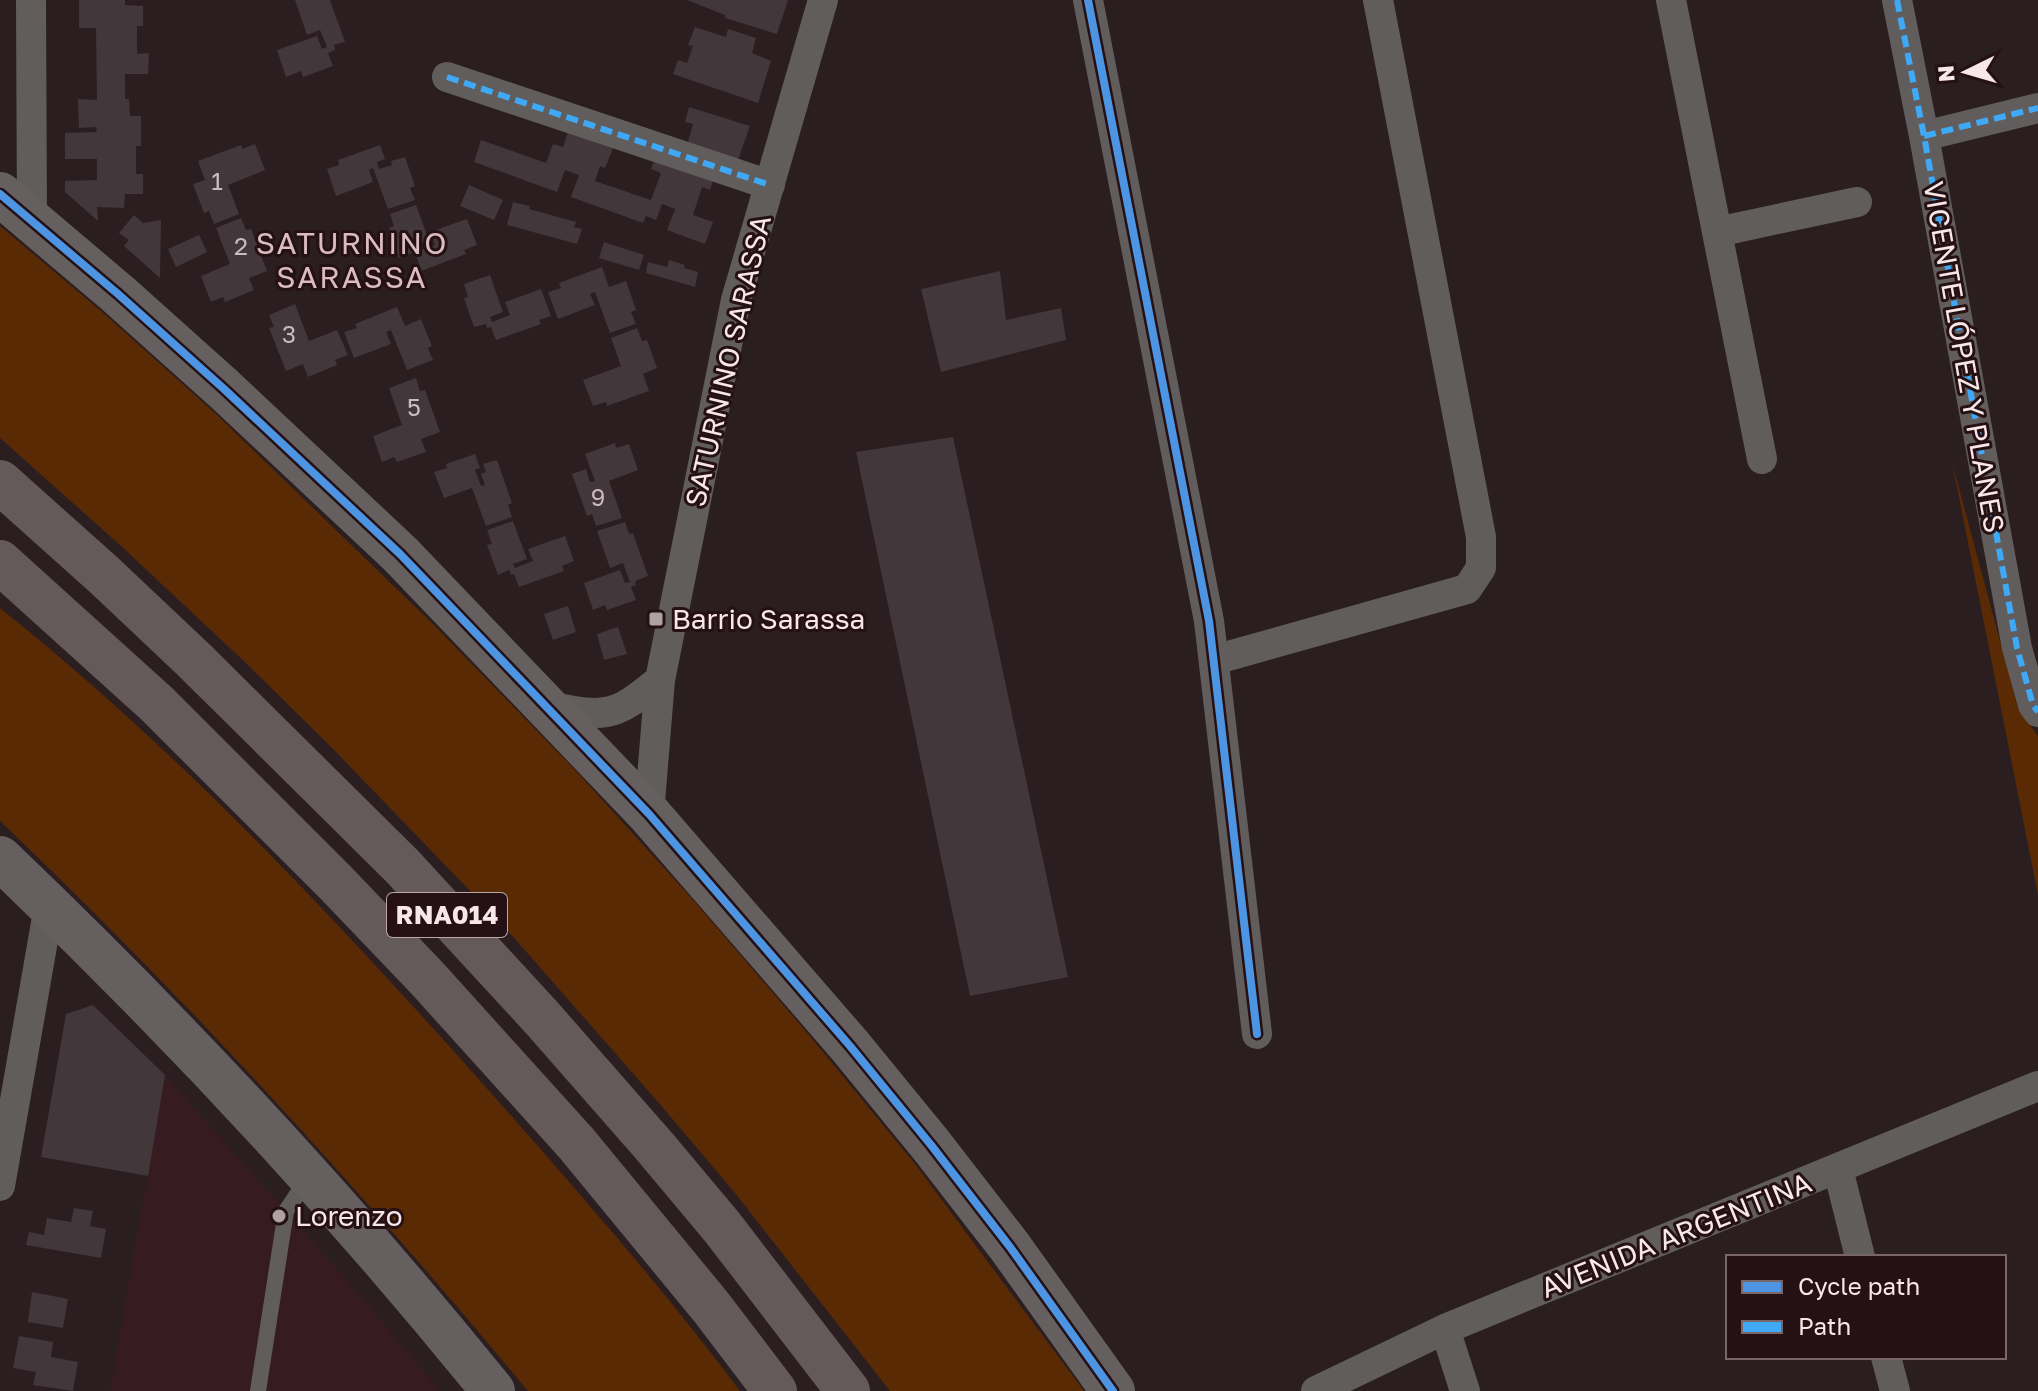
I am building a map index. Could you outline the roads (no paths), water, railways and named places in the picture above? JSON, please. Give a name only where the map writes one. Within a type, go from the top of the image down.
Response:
[{"type":"highway","name":"RNA014","points":[[0,482],[194,660],[402,866],[655,1147],[722,1227],[848,1391]]},
{"type":"highway","name":"RNA014","points":[[0,562],[168,714],[426,977],[576,1143],[702,1295],[775,1391]]},
{"type":"street","points":[[31,0],[16,207],[224,389],[400,554],[649,814],[839,1033],[931,1145],[1010,1247],[1113,1391]]},
{"type":"street","name":"SATURNINO SARASSA","points":[[649,814],[660,680],[736,300],[823,0]]},
{"type":"street","points":[[1088,0],[1209,621],[1257,1034]]},
{"type":"street","points":[[1214,660],[1467,589],[1481,568],[1481,537],[1378,0]]},
{"type":"street","points":[[1671,0],[1762,459]]},
{"type":"street","name":"VICENTE LÓPEZ Y PLANES","points":[[1897,0],[2017,648],[2033,705],[2038,712]]},
{"type":"street","points":[[447,77],[770,185]]},
{"type":"street","points":[[1924,136],[2038,108]]},
{"type":"street","points":[[1717,232],[1857,202]]},
{"type":"street","points":[[546,706],[605,713],[628,704],[660,680]]},
{"type":"street","points":[[0,858],[226,1086],[309,1176],[493,1391]]},
{"type":"street","points":[[0,1186],[49,906]]},
{"type":"street","name":"AVENIDA ARGENTINA","points":[[1316,1391],[1445,1329],[2038,1086]]},
{"type":"street","points":[[1838,1169],[1860,1255]]},
{"type":"street","points":[[1445,1329],[1465,1391]]},
{"type":"street","points":[[1887,1359],[1895,1391]]},
{"type":"lane","points":[[258,1391],[286,1211],[309,1176]]},
{"type":"place","name":"Barrio Sarassa","points":[[656,619]]},
{"type":"place","name":"Lorenzo","points":[[279,1216]]},
{"type":"district","name":"SATURNINO SARASSA","points":[[352,261]]}]
